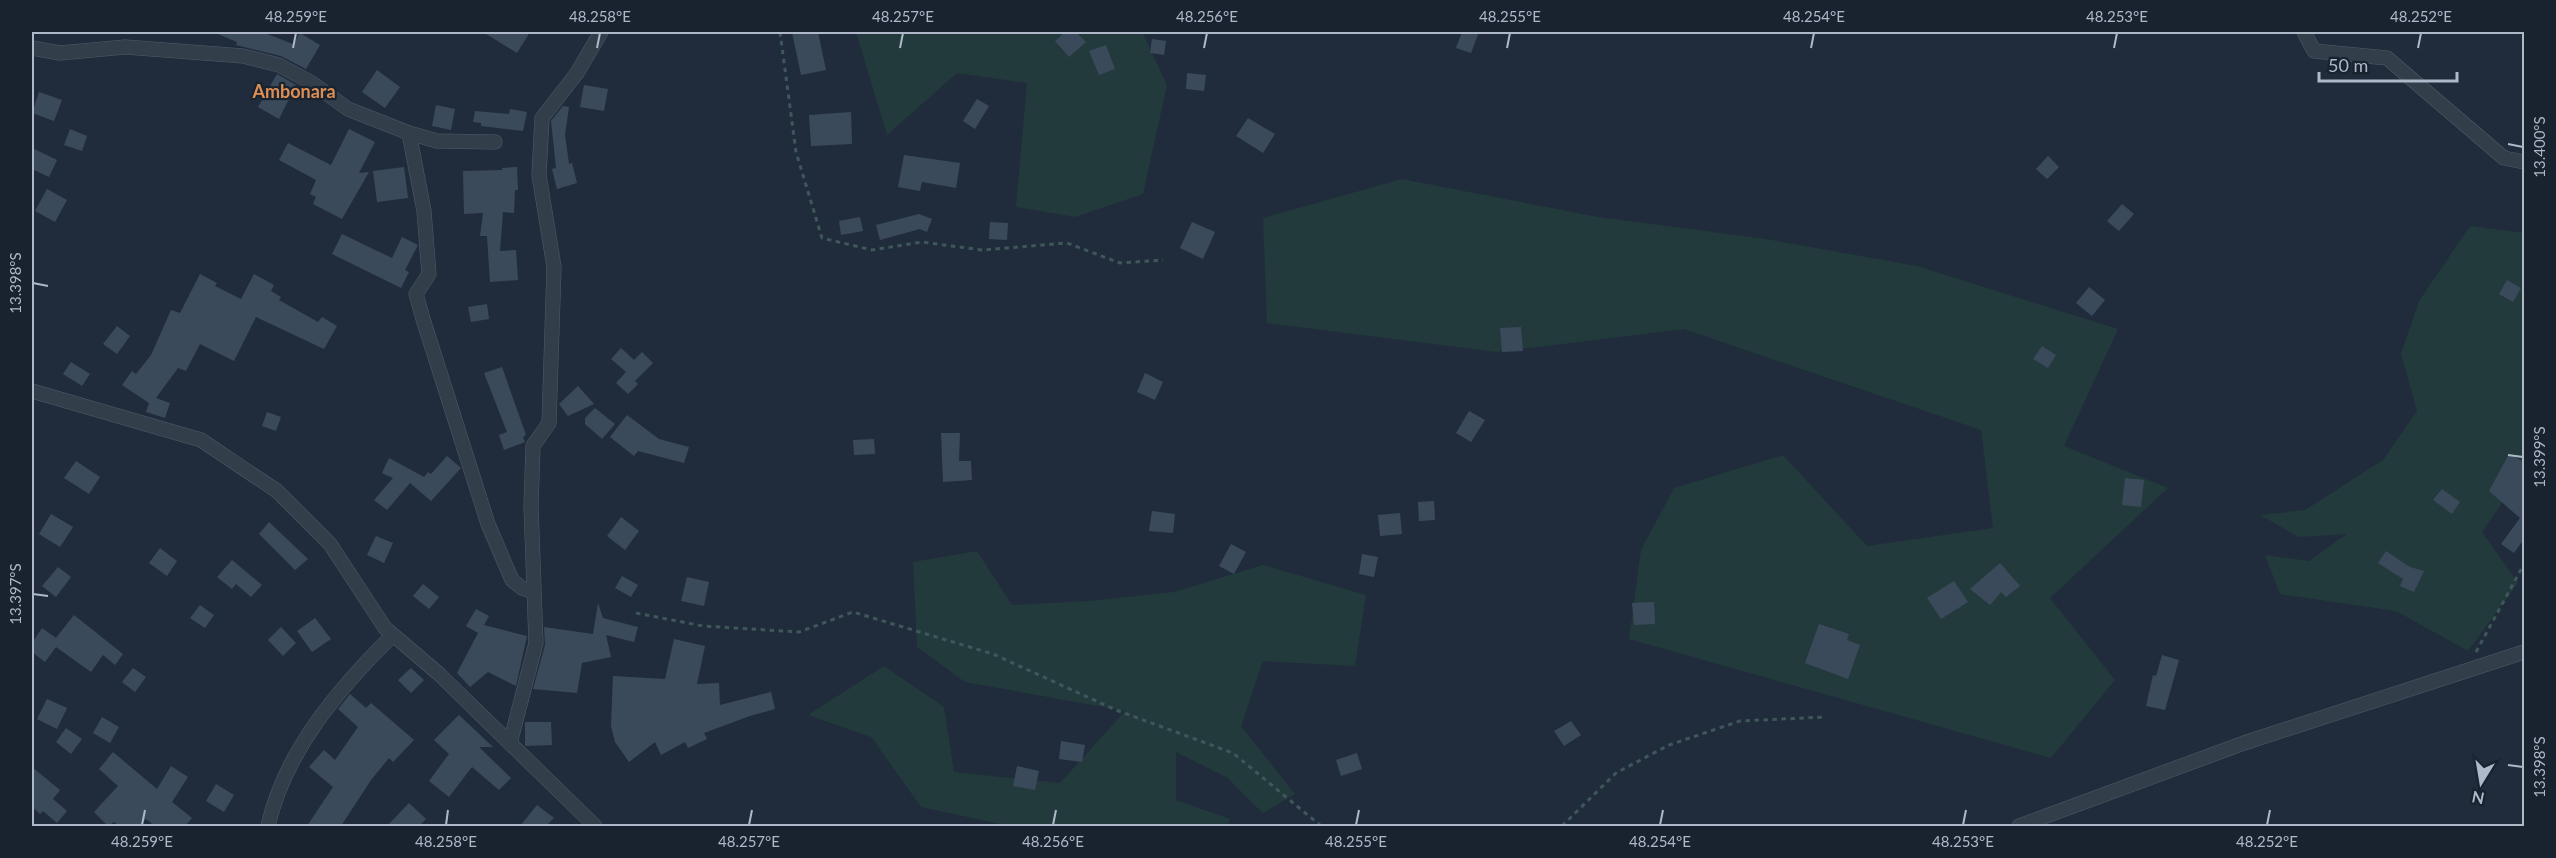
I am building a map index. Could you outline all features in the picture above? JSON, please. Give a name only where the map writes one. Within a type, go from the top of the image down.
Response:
[{"type":"street","points":[[510,743],[536,643],[533,592],[533,446],[549,423],[554,267],[539,175],[542,118],[577,73],[601,32]]},
{"type":"street","points":[[2304,32],[2313,51],[2388,58],[2504,158],[2524,162]]},
{"type":"street","points":[[32,48],[60,53],[125,48],[252,58],[279,65],[312,83],[348,109],[409,133],[437,141],[495,142]]},
{"type":"street","points":[[409,133],[424,211],[429,274],[416,294],[488,524],[512,580],[522,588],[533,592]]},
{"type":"street","points":[[32,391],[201,440],[277,491],[330,544],[385,628],[439,674],[595,826]]},
{"type":"street","points":[[268,826],[273,805],[311,729],[363,665],[393,635]]},
{"type":"street","points":[[2019,826],[2244,743],[2524,652]]},
{"type":"path","points":[[780,32],[796,152],[822,238],[872,250],[922,242],[982,250],[1067,243],[1120,263],[1163,260]]},
{"type":"path","points":[[2463,672],[2524,564]]},
{"type":"path","points":[[636,613],[703,626],[799,632],[853,612],[993,654],[1116,710],[1233,753],[1321,826]]},
{"type":"path","points":[[1562,826],[1616,773],[1669,745],[1740,721],[1826,717]]},
{"type":"green space","points":[[856,32],[1142,32],[1167,85],[1143,194],[1075,217],[1016,207],[1027,83],[957,73],[887,135]]},
{"type":"green space","points":[[1402,179],[1598,217],[1766,239],[1917,266],[2118,329],[2064,446],[2168,488],[2050,598],[2115,680],[2051,758],[1629,639],[1641,550],[1674,488],[1783,455],[1867,546],[1993,528],[1981,430],[1684,329],[1497,352],[1267,323],[1263,218]]},
{"type":"green space","points":[[2470,226],[2524,233],[2524,480],[2517,481],[2482,532],[2518,583],[2468,651],[2396,611],[2280,594],[2265,555],[2309,561],[2347,534],[2299,537],[2260,515],[2305,510],[2383,460],[2417,411],[2401,354],[2419,301]]},
{"type":"green space","points":[[977,551],[1012,605],[1089,601],[1174,592],[1263,565],[1366,595],[1355,666],[1263,661],[1241,726],[1295,794],[1263,813],[1228,778],[1176,752],[1176,800],[1230,819],[1227,826],[1009,826],[921,807],[871,737],[808,715],[884,666],[944,707],[954,772],[1060,783],[1125,711],[965,682],[917,647],[913,562]]},
{"type":"building","points":[[213,32],[262,32],[293,44],[300,33],[320,45],[306,69],[281,56],[236,45],[237,42]]},
{"type":"building","points":[[483,32],[530,32],[517,53]]},
{"type":"building","points":[[792,32],[818,32],[826,70],[801,75]]},
{"type":"building","points":[[1065,32],[1076,32],[1086,42],[1069,57],[1055,41]]},
{"type":"building","points":[[1462,32],[1479,32],[1471,53],[1456,48]]},
{"type":"building","points":[[1152,39],[1166,41],[1164,55],[1150,53]]},
{"type":"building","points":[[1106,45],[1115,69],[1099,75],[1089,51]]},
{"type":"building","points":[[377,70],[400,87],[385,108],[362,92]]},
{"type":"building","points":[[1187,73],[1206,75],[1204,91],[1186,89]]},
{"type":"building","points":[[277,74],[296,85],[279,119],[258,107]]},
{"type":"building","points":[[584,85],[608,89],[604,111],[580,107]]},
{"type":"building","points":[[39,92],[62,100],[54,121],[32,113]]},
{"type":"building","points":[[977,99],[989,106],[975,129],[963,121]]},
{"type":"building","points":[[436,105],[455,109],[451,130],[432,126]]},
{"type":"building","points":[[563,106],[569,107],[565,135],[569,164],[572,163],[577,183],[557,189],[552,169],[556,168],[551,121]]},
{"type":"building","points":[[510,109],[527,112],[523,131],[481,126],[481,123],[473,122],[475,111],[509,114]]},
{"type":"building","points":[[851,112],[852,144],[811,146],[809,115]]},
{"type":"building","points":[[1248,118],[1275,134],[1263,153],[1236,136]]},
{"type":"building","points":[[70,129],[87,136],[82,151],[64,145]]},
{"type":"building","points":[[349,129],[375,142],[359,173],[369,172],[342,219],[313,204],[316,197],[310,194],[316,180],[279,160],[288,143],[331,165]]},
{"type":"building","points":[[32,148],[57,160],[49,177],[32,169]]},
{"type":"building","points":[[904,155],[960,163],[956,188],[922,182],[920,191],[898,187]]},
{"type":"building","points":[[2048,156],[2059,167],[2047,179],[2036,169]]},
{"type":"building","points":[[404,167],[408,198],[377,202],[373,171]]},
{"type":"building","points":[[517,167],[518,190],[515,190],[514,213],[503,212],[500,251],[516,250],[518,280],[490,282],[487,236],[480,236],[483,213],[464,214],[463,171],[502,170],[502,168]]},
{"type":"building","points":[[47,189],[67,200],[55,222],[35,211]]},
{"type":"building","points":[[2122,204],[2134,214],[2119,231],[2107,221]]},
{"type":"building","points":[[919,214],[932,219],[927,232],[920,229],[880,240],[876,225]]},
{"type":"building","points":[[860,217],[863,231],[841,235],[839,221]]},
{"type":"building","points":[[990,222],[1008,223],[1007,240],[989,239]]},
{"type":"building","points":[[1192,222],[1215,232],[1203,259],[1180,248]]},
{"type":"building","points":[[342,234],[392,258],[402,237],[418,245],[405,270],[409,272],[401,288],[332,254]]},
{"type":"building","points":[[200,274],[217,283],[215,286],[241,299],[254,274],[274,285],[271,291],[281,297],[279,300],[318,322],[322,317],[337,326],[324,349],[256,317],[234,361],[200,344],[186,371],[178,368],[156,398],[170,403],[165,418],[146,412],[149,403],[122,385],[132,371],[136,374],[151,355],[171,310],[180,313]]},
{"type":"building","points":[[2507,280],[2521,288],[2513,302],[2499,294]]},
{"type":"building","points":[[2089,287],[2105,300],[2092,316],[2076,303]]},
{"type":"building","points":[[487,304],[489,319],[471,322],[468,307]]},
{"type":"building","points":[[117,326],[130,336],[117,354],[103,344]]},
{"type":"building","points":[[1521,327],[1523,351],[1502,352],[1500,328]]},
{"type":"building","points":[[2042,346],[2056,355],[2048,368],[2033,359]]},
{"type":"building","points":[[621,348],[634,360],[642,352],[653,363],[635,381],[638,384],[628,394],[616,383],[626,372],[611,359]]},
{"type":"building","points":[[71,362],[90,374],[82,386],[63,374]]},
{"type":"building","points":[[502,367],[526,435],[523,437],[525,442],[504,450],[499,435],[507,432],[484,373]]},
{"type":"building","points":[[1145,373],[1163,382],[1155,400],[1137,392]]},
{"type":"building","points":[[578,386],[594,404],[568,416],[559,404]]},
{"type":"building","points":[[595,408],[615,424],[602,439],[585,424],[585,418]]},
{"type":"building","points":[[1469,411],[1485,420],[1471,442],[1456,433]]},
{"type":"building","points":[[267,412],[281,417],[276,431],[262,426]]},
{"type":"building","points":[[627,415],[659,439],[689,447],[684,463],[638,451],[634,456],[610,437]]},
{"type":"building","points":[[941,433],[960,433],[959,461],[971,461],[972,480],[943,482]]},
{"type":"building","points":[[874,439],[875,454],[854,455],[853,440]]},
{"type":"building","points":[[2509,454],[2524,462],[2524,539],[2514,553],[2501,544],[2520,518],[2489,491]]},
{"type":"building","points":[[447,456],[461,468],[431,501],[410,483],[387,510],[374,500],[393,478],[382,473],[389,458],[424,477],[428,472],[431,474]]},
{"type":"building","points":[[76,461],[100,477],[89,494],[64,478]]},
{"type":"building","points":[[2125,478],[2144,480],[2141,507],[2122,505]]},
{"type":"building","points":[[2442,489],[2460,502],[2452,514],[2433,500]]},
{"type":"building","points":[[1434,501],[1435,520],[1419,521],[1418,502]]},
{"type":"building","points":[[1152,511],[1175,514],[1173,533],[1149,531]]},
{"type":"building","points":[[1400,513],[1402,534],[1380,536],[1378,515]]},
{"type":"building","points":[[51,514],[73,527],[60,547],[39,534]]},
{"type":"building","points":[[621,517],[639,531],[625,550],[607,536]]},
{"type":"building","points":[[269,522],[308,559],[295,570],[259,534]]},
{"type":"building","points":[[376,536],[393,543],[384,563],[367,555]]},
{"type":"building","points":[[1231,544],[1246,552],[1234,574],[1219,566]]},
{"type":"building","points":[[160,548],[177,561],[167,576],[149,563]]},
{"type":"building","points":[[2386,551],[2410,567],[2424,571],[2414,592],[2400,586],[2403,579],[2378,563]]},
{"type":"building","points":[[1362,554],[1378,557],[1374,577],[1359,574]]},
{"type":"building","points":[[232,560],[262,585],[251,597],[236,584],[232,589],[217,577]]},
{"type":"building","points":[[2000,563],[2020,586],[2006,597],[2001,592],[1990,605],[1970,589]]},
{"type":"building","points":[[58,567],[71,577],[56,597],[42,586]]},
{"type":"building","points":[[622,576],[638,585],[631,597],[615,588]]},
{"type":"building","points":[[687,577],[709,582],[704,606],[681,601]]},
{"type":"building","points":[[1954,581],[1968,602],[1941,619],[1927,598]]},
{"type":"building","points":[[423,584],[439,597],[429,609],[413,596]]},
{"type":"building","points":[[1654,602],[1655,624],[1634,625],[1632,603]]},
{"type":"building","points":[[598,603],[603,618],[638,627],[634,642],[606,635],[611,657],[582,663],[577,693],[533,689],[545,645],[544,627],[593,634]]},
{"type":"building","points":[[200,605],[214,615],[205,628],[190,618]]},
{"type":"building","points":[[476,609],[489,616],[484,625],[527,636],[516,686],[488,672],[470,687],[457,673],[478,633],[466,626]]},
{"type":"building","points":[[74,615],[123,654],[115,665],[103,655],[91,672],[56,647],[45,662],[32,652],[32,643],[42,628],[56,638]]},
{"type":"building","points":[[315,618],[331,639],[312,652],[297,631]]},
{"type":"building","points":[[1819,624],[1849,634],[1847,640],[1860,645],[1848,679],[1805,663]]},
{"type":"building","points":[[281,627],[296,643],[283,656],[268,640]]},
{"type":"building","points":[[674,639],[705,646],[697,684],[719,683],[720,705],[771,692],[775,709],[704,733],[707,739],[688,748],[685,742],[661,755],[655,742],[629,762],[615,742],[611,726],[613,676],[665,679]]},
{"type":"building","points":[[2162,655],[2179,660],[2165,710],[2146,706],[2153,675],[2156,676]]},
{"type":"building","points":[[133,668],[146,677],[135,692],[122,682]]},
{"type":"building","points":[[411,668],[424,680],[411,693],[398,680]]},
{"type":"building","points":[[350,694],[366,708],[371,703],[414,740],[393,762],[389,758],[371,780],[341,826],[307,826],[333,787],[309,767],[324,750],[335,760],[358,727],[338,709]]},
{"type":"building","points":[[47,699],[67,708],[57,729],[37,719]]},
{"type":"building","points":[[459,715],[493,747],[479,747],[511,778],[499,790],[472,767],[449,797],[429,781],[449,754],[434,740]]},
{"type":"building","points":[[102,717],[119,727],[110,743],[93,733]]},
{"type":"building","points":[[1571,721],[1581,735],[1564,746],[1554,731]]},
{"type":"building","points":[[525,722],[551,722],[552,745],[525,746]]},
{"type":"building","points":[[66,728],[82,739],[71,754],[56,742]]},
{"type":"building","points":[[1061,741],[1085,745],[1082,762],[1059,759]]},
{"type":"building","points":[[113,752],[157,789],[171,766],[188,777],[172,802],[192,818],[185,826],[155,826],[146,819],[140,826],[120,826],[114,822],[108,826],[94,812],[118,786],[99,769]]},
{"type":"building","points":[[1357,753],[1362,769],[1341,776],[1336,760]]},
{"type":"building","points":[[1017,766],[1039,771],[1035,790],[1013,786]]},
{"type":"building","points":[[32,767],[60,790],[53,799],[67,811],[57,823],[43,811],[40,814],[32,807]]},
{"type":"building","points":[[216,784],[234,795],[224,812],[206,801]]},
{"type":"building","points":[[409,803],[426,819],[419,826],[387,826]]},
{"type":"building","points":[[537,805],[554,818],[546,826],[520,826]]},
{"type":"district","name":"Ambonara","points":[[294,91]]}]
